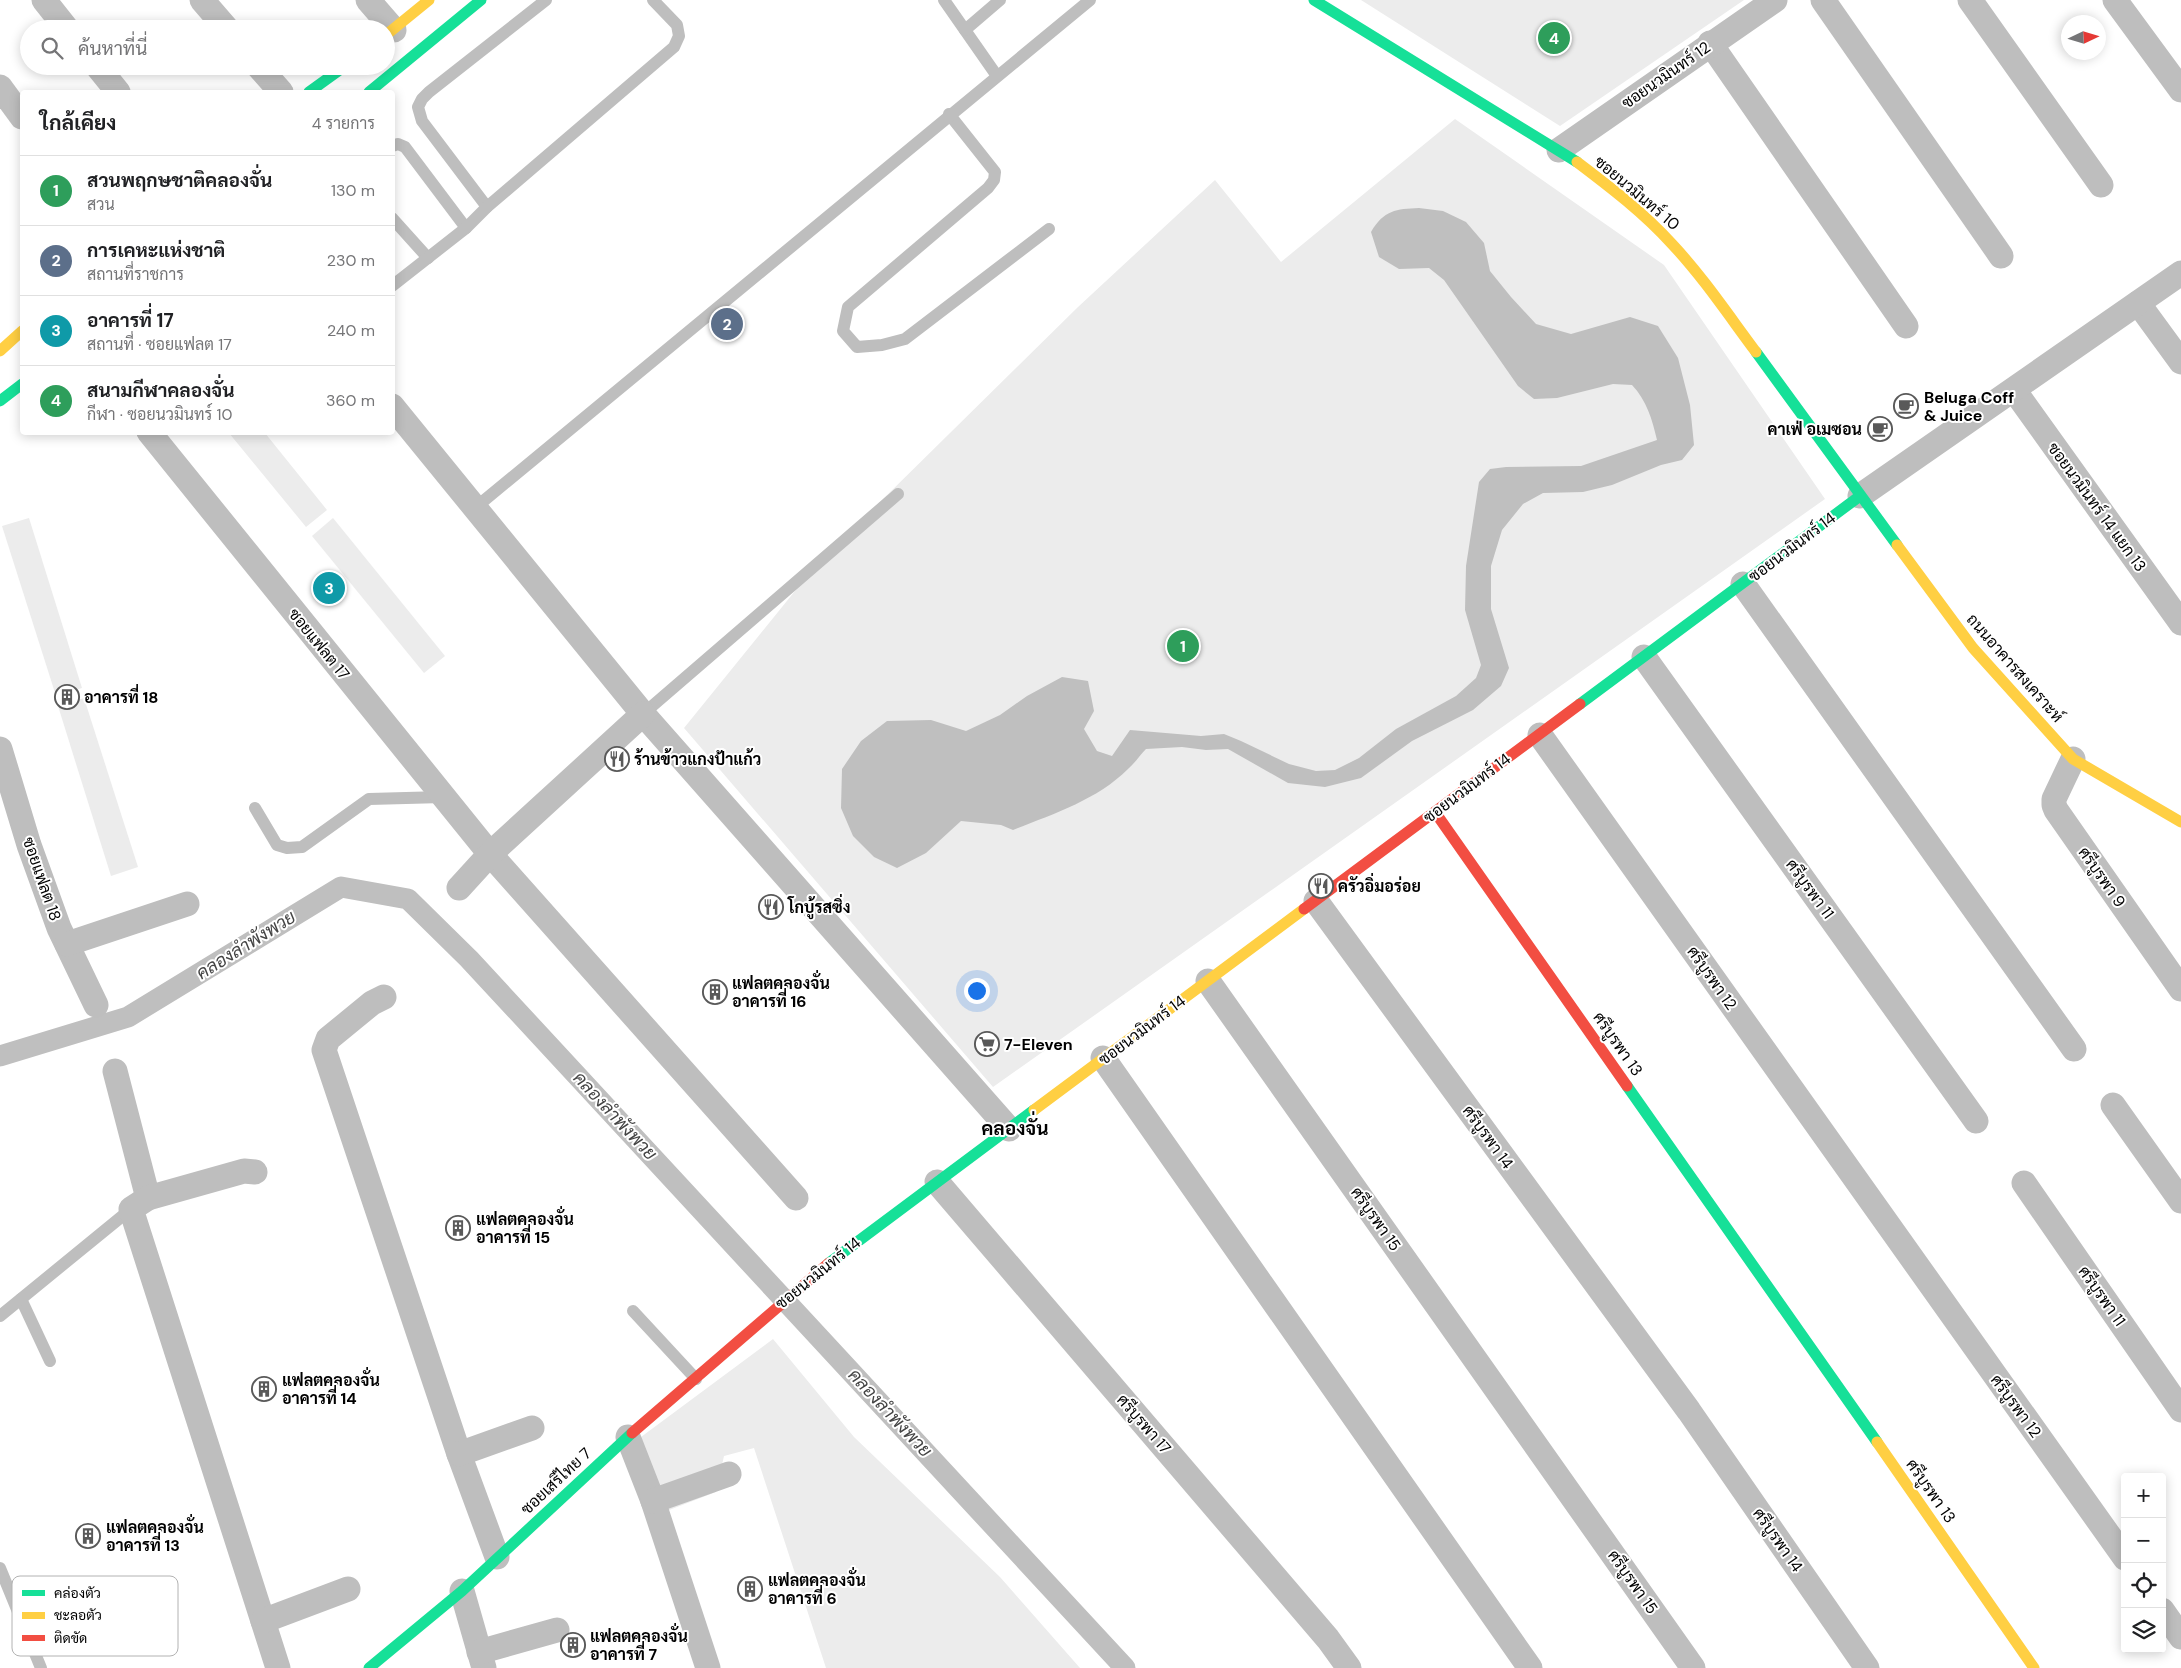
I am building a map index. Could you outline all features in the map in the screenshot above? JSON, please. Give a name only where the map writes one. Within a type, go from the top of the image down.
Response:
[{"type":"street","points":[[44,0],[60,20]]},
{"type":"street","points":[[202,0],[219,20]]},
{"type":"street","points":[[368,0],[382,20]]},
{"type":"street","points":[[395,28],[429,0]]},
{"type":"street","points":[[395,71],[481,0]]},
{"type":"street","name":"ซอยนวมินทร์ 10","points":[[1314,0],[1559,150],[1634,207],[1672,243],[1706,284],[1860,496]]},
{"type":"street","name":"ซอยนวมินทร์ 12","points":[[1559,150],[1774,0]]},
{"type":"street","points":[[1823,0],[2001,256]]},
{"type":"street","points":[[1970,0],[2100,185]]},
{"type":"street","points":[[2115,0],[2181,90]]},
{"type":"street","points":[[1710,43],[1906,326]]},
{"type":"street","points":[[104,75],[116,90]]},
{"type":"street","points":[[266,75],[279,90]]},
{"type":"street","points":[[312,90],[333,75]]},
{"type":"street","points":[[371,90],[390,75]]},
{"type":"street","points":[[0,87],[20,114]]},
{"type":"street","name":"ซอยนวมินทร์ 14","points":[[763,1318],[823,1267],[1860,496],[2181,273]]},
{"type":"street","points":[[2138,303],[2181,362]]},
{"type":"street","points":[[0,351],[20,333]]},
{"type":"street","points":[[0,401],[20,386]]},
{"type":"street","name":"ซอยนวมินทร์ 14 แยก 13","points":[[2014,390],[2181,623]]},
{"type":"street","points":[[395,410],[643,714],[1009,1129]]},
{"type":"street","name":"ซอยแฟลต 17","points":[[152,435],[490,854],[796,1198]]},
{"type":"street","name":"ถนนอาคารสงเคราะห์","points":[[1860,496],[1973,648],[2073,759],[2181,822]]},
{"type":"street","points":[[1743,584],[2074,1049]]},
{"type":"street","name":"ศรีบูรพา 11","points":[[1644,657],[1976,1120]]},
{"type":"street","points":[[459,888],[490,854],[643,714]]},
{"type":"street","name":"ศรีบูรพา 12","points":[[1540,735],[2121,1552]]},
{"type":"street","name":"ซอยแฟลต 18","points":[[0,749],[29,845],[59,928],[96,1005]]},
{"type":"street","name":"ศรีบูรพา 9","points":[[2073,759],[2054,799],[2056,810],[2181,989]]},
{"type":"street","name":"ศรีบูรพา 13","points":[[1436,812],[1773,1296],[1802,1333],[2034,1668]]},
{"type":"street","name":"ศรีบูรพา 14","points":[[1316,901],[1661,1372],[1867,1668]]},
{"type":"street","points":[[67,944],[187,904]]},
{"type":"street","name":"ศรีบูรพา 15","points":[[1208,981],[1693,1668]]},
{"type":"street","points":[[384,997],[372,1003],[328,1039],[324,1050],[459,1454],[497,1557]]},
{"type":"street","points":[[1103,1058],[1530,1668]]},
{"type":"street","points":[[115,1071],[140,1204],[278,1668]]},
{"type":"street","points":[[2114,1105],[2181,1201]]},
{"type":"street","points":[[140,1204],[244,1171],[255,1172]]},
{"type":"street","name":"ศรีบูรพา 17","points":[[937,1182],[1328,1639],[1349,1668]]},
{"type":"street","name":"ศรีบูรพา 11","points":[[2024,1183],[2181,1410]]},
{"type":"street","name":"ซอยเสรีไทย 7","points":[[370,1668],[462,1591],[628,1437],[763,1318]]},
{"type":"street","points":[[459,1454],[532,1428]]},
{"type":"street","points":[[628,1437],[653,1501],[708,1668]]},
{"type":"street","points":[[653,1501],[730,1474]]},
{"type":"street","points":[[263,1621],[348,1589]]},
{"type":"street","points":[[462,1591],[482,1660],[556,1630]]},
{"type":"street","points":[[2166,1616],[2181,1637]]},
{"type":"lane","points":[[487,207],[422,121],[418,107],[422,99],[429,92],[546,0]]},
{"type":"lane","points":[[395,284],[466,228],[487,207],[674,47],[679,36],[677,25],[653,0]]},
{"type":"lane","points":[[944,0],[997,76]]},
{"type":"lane","points":[[965,30],[1000,0]]},
{"type":"lane","points":[[475,508],[949,114],[1090,0]]},
{"type":"lane","points":[[949,114],[995,172],[994,180],[988,188],[848,307],[843,330],[857,347],[882,345],[905,339],[1050,229]]},
{"type":"lane","points":[[395,145],[398,144],[405,147],[466,228]]},
{"type":"lane","points":[[395,221],[428,258]]},
{"type":"lane","points":[[643,714],[898,494]]},
{"type":"lane","points":[[255,808],[277,844],[295,849],[302,847],[369,799],[443,797]]},
{"type":"lane","points":[[0,1316],[140,1204]]},
{"type":"lane","points":[[21,1299],[50,1361]]},
{"type":"lane","points":[[633,1311],[696,1379]]},
{"type":"lane","points":[[0,1568],[12,1598]]},
{"type":"lane","points":[[35,1656],[40,1668]]},
{"type":"shaded area","points":[[1361,0],[1744,0],[1560,126]]},
{"type":"shaded area","points":[[1455,119],[1664,265],[1825,499],[993,1087],[684,728],[816,565],[1078,307],[1215,180],[1281,262]]},
{"type":"shaded area","points":[[1419,208],[1443,211],[1466,222],[1484,243],[1490,271],[1536,324],[1571,334],[1630,317],[1658,326],[1678,358],[1690,405],[1694,445],[1682,460],[1661,465],[1612,485],[1583,492],[1543,493],[1523,504],[1502,530],[1491,566],[1491,609],[1509,668],[1501,686],[1473,710],[1412,741],[1361,778],[1325,787],[1288,783],[1228,749],[1206,750],[1182,747],[1146,749],[1131,767],[1116,780],[1089,798],[1013,830],[1001,825],[961,821],[926,853],[897,868],[874,857],[853,836],[841,808],[842,769],[861,741],[887,721],[931,720],[966,731],[1000,715],[1027,696],[1062,677],[1088,681],[1094,711],[1084,729],[1097,751],[1112,756],[1130,730],[1201,736],[1224,734],[1289,764],[1316,771],[1335,770],[1359,758],[1396,729],[1456,696],[1476,678],[1481,665],[1465,610],[1466,566],[1479,482],[1490,469],[1581,466],[1657,440],[1642,397],[1632,385],[1613,384],[1557,398],[1534,399],[1518,386],[1444,280],[1429,268],[1399,269],[1379,257],[1371,232],[1376,225],[1391,212]]},
{"type":"shaded area","points":[[231,435],[267,435],[327,510],[306,527]]},
{"type":"shaded area","points":[[29,518],[82,688],[56,696],[2,526]]},
{"type":"shaded area","points":[[333,518],[445,656],[424,673],[312,536]]},
{"type":"shaded area","points":[[84,698],[138,867],[111,876],[58,706]]},
{"type":"shaded area","points":[[773,1339],[854,1437],[1000,1577],[1080,1668],[826,1668],[754,1448],[724,1456],[716,1492],[664,1512],[641,1437]]},
{"type":"waterway","name":"คลองลำพังพวย","points":[[0,1056],[128,1017],[341,887],[408,899],[469,959],[1125,1668]]},
{"type":"traffic: fast","points":[[395,71],[481,0]]},
{"type":"traffic: fast","points":[[1314,0],[1577,162]]},
{"type":"traffic: fast","points":[[312,90],[333,75]]},
{"type":"traffic: fast","points":[[371,90],[390,75]]},
{"type":"traffic: fast","points":[[1756,352],[1897,545]]},
{"type":"traffic: fast","points":[[0,401],[20,386]]},
{"type":"traffic: fast","points":[[1580,704],[1860,496]]},
{"type":"traffic: fast","points":[[1627,1086],[1877,1442]]},
{"type":"traffic: fast","points":[[829,1263],[1034,1110]]},
{"type":"traffic: fast","points":[[369,1668],[462,1591],[632,1433]]},
{"type":"traffic: slow","points":[[395,28],[429,0]]},
{"type":"traffic: slow","points":[[1577,162],[1638,211],[1672,244],[1705,283],[1756,352]]},
{"type":"traffic: slow","points":[[0,351],[20,333]]},
{"type":"traffic: slow","points":[[1897,545],[1973,648],[2073,759],[2181,822]]},
{"type":"traffic: slow","points":[[1034,1110],[1304,909]]},
{"type":"traffic: slow","points":[[1877,1442],[2034,1668]]},
{"type":"traffic: jam","points":[[1304,909],[1580,704]]},
{"type":"traffic: jam","points":[[1435,812],[1627,1086]]},
{"type":"traffic: jam","points":[[632,1433],[829,1263]]},
{"type":"place","name":"สนามกีฬาคลองจั่น","points":[[1554,38]]},
{"type":"place","name":"การเคหะแห่งชาติ","points":[[727,324]]},
{"type":"place","name":"Beluga Coff & Juice","points":[[1906,406]]},
{"type":"place","name":"คาเฟ่ อเมซอน","points":[[1880,429]]},
{"type":"place","name":"อาคารที่ 17","points":[[329,588]]},
{"type":"place","name":"สวนพฤกษชาติคลองจั่น","points":[[1183,646]]},
{"type":"place","name":"อาคารที่ 18","points":[[67,697]]},
{"type":"place","name":"ร้านข้าวแกงป้าแก้ว","points":[[617,759]]},
{"type":"place","name":"ครัวอิ่มอร่อย","points":[[1321,886]]},
{"type":"place","name":"โกบู้รสซิ่ง","points":[[771,907]]},
{"type":"place","name":"แฟลตคลองจั่น อาคารที่ 16","points":[[715,992]]},
{"type":"place","name":"7-Eleven","points":[[987,1044]]},
{"type":"place","name":"แฟลตคลองจั่น อาคารที่ 15","points":[[458,1228]]},
{"type":"place","name":"แฟลตคลองจั่น อาคารที่ 14","points":[[264,1389]]},
{"type":"place","name":"แฟลตคลองจั่น อาคารที่ 13","points":[[88,1536]]},
{"type":"place","name":"แฟลตคลองจั่น อาคารที่ 6","points":[[750,1589]]},
{"type":"place","name":"แฟลตคลองจั่น อาคารที่ 7","points":[[573,1645]]},
{"type":"district","name":"คลองจั่น","points":[[1015,1128]]}]
